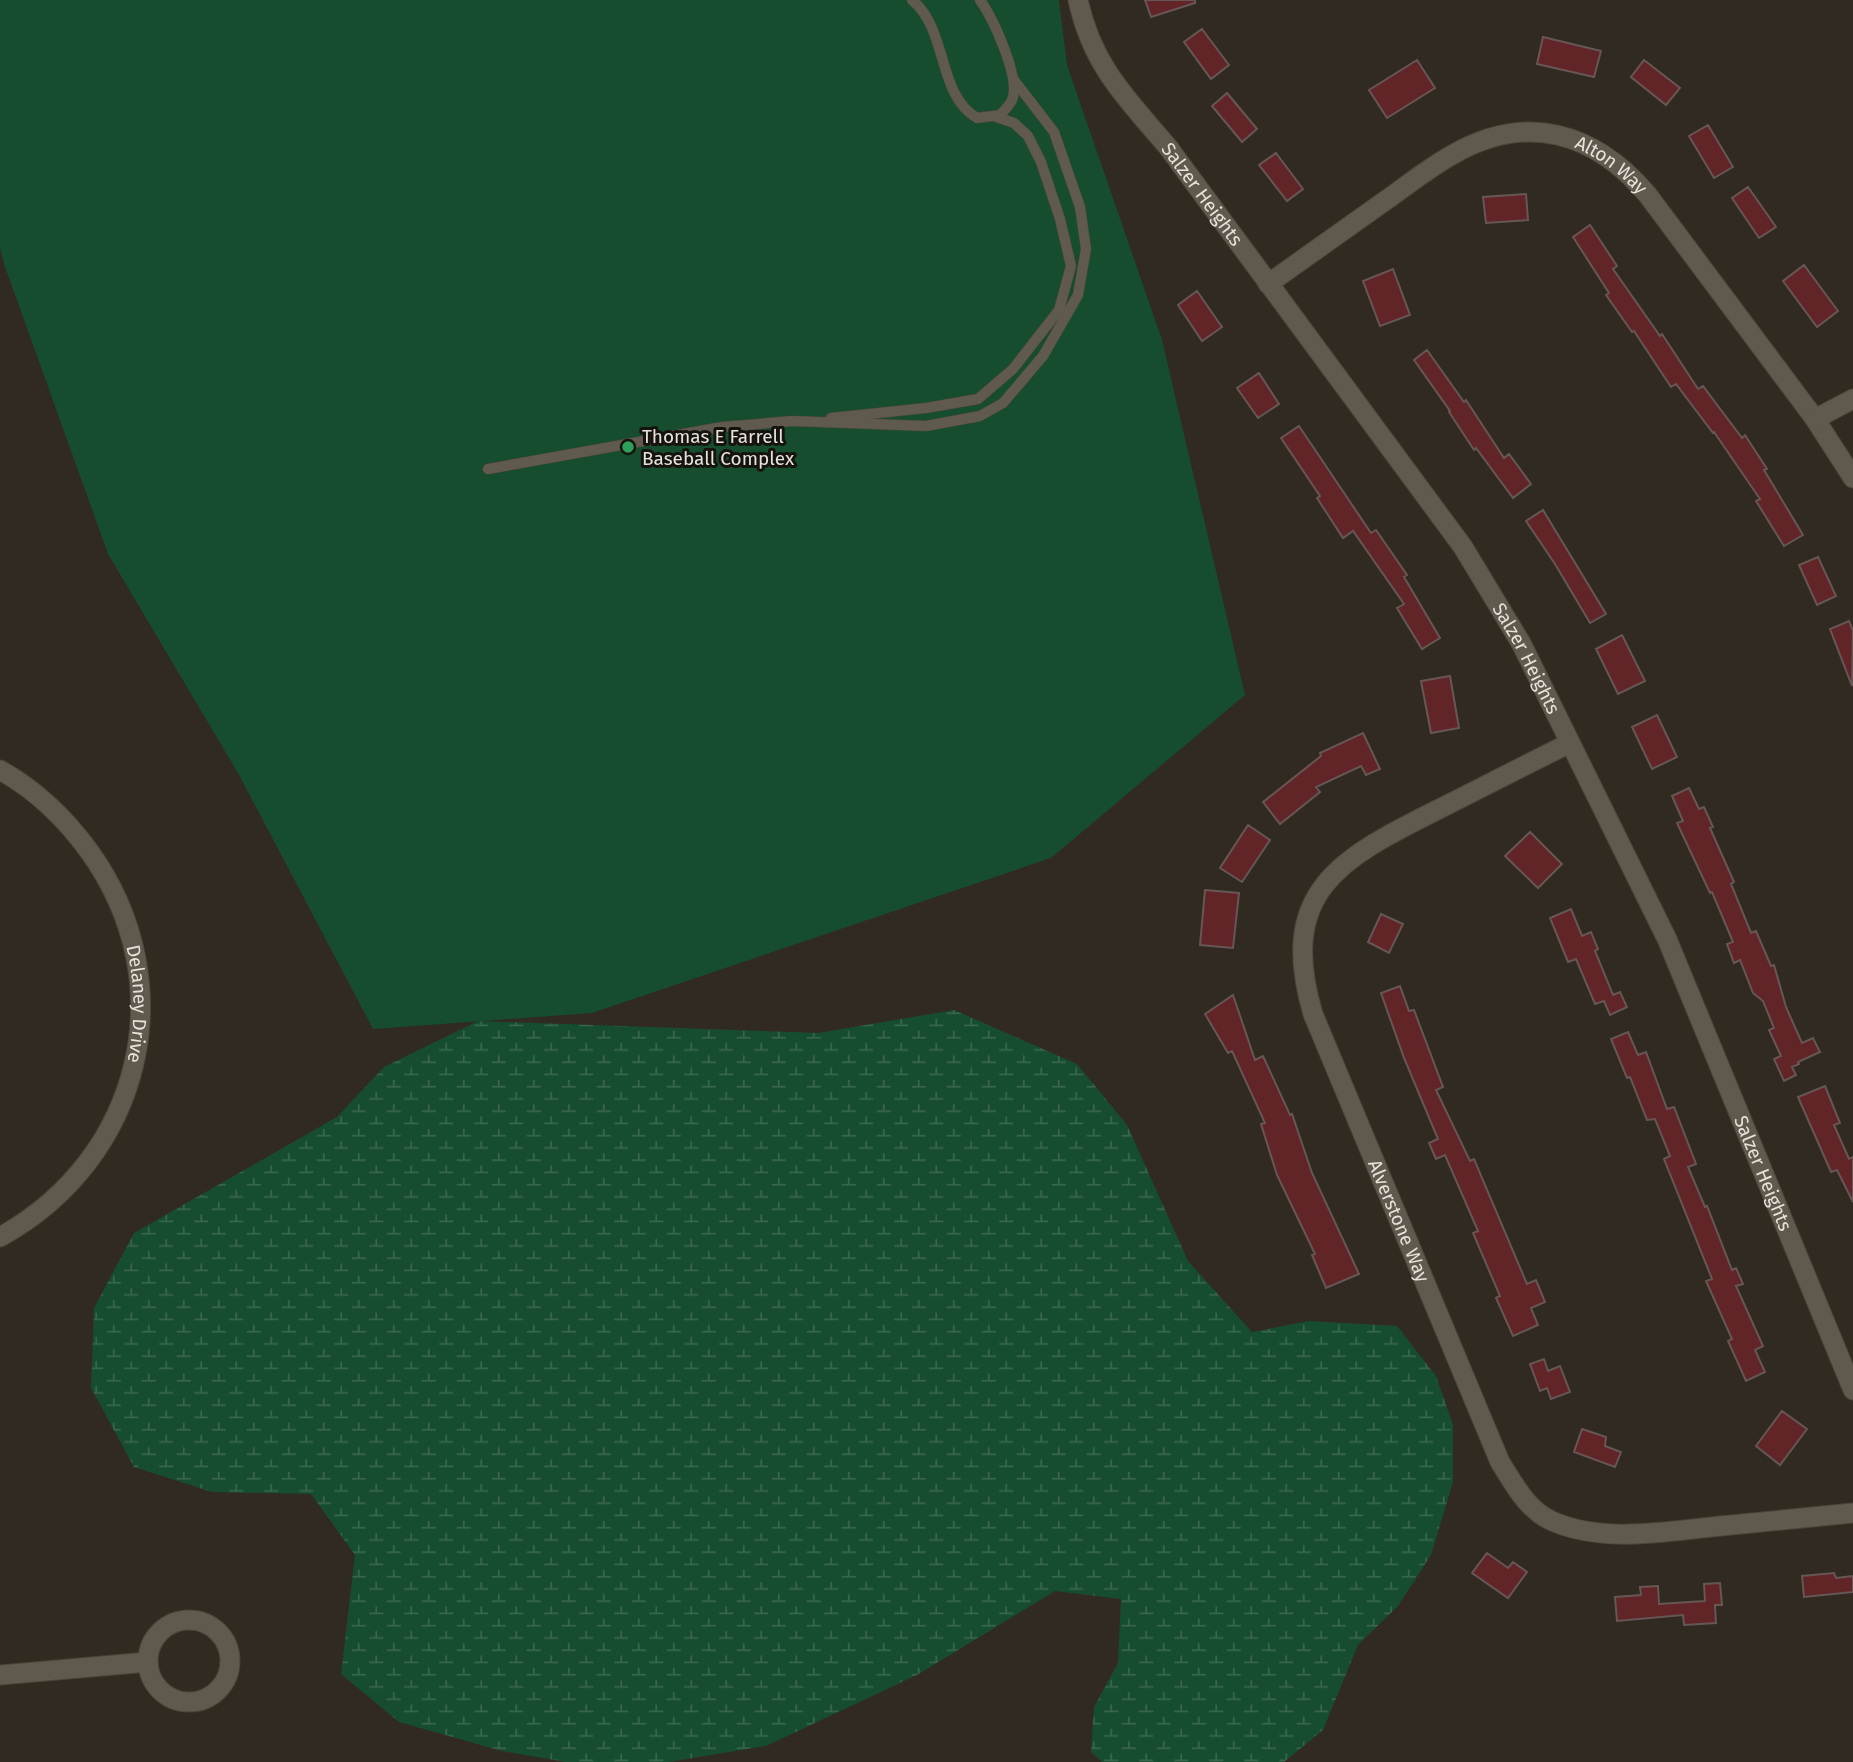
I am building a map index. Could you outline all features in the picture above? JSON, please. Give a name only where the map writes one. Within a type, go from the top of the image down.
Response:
[{"type":"street","name":"Salzer Heights","points":[[1078,0],[1085,29],[1097,58],[1115,85],[1168,147],[1463,547],[1521,643],[1667,939],[1853,1390]]},
{"type":"street","name":"Alton Way","points":[[1268,284],[1454,153],[1491,138],[1511,134],[1536,132],[1580,141],[1605,153],[1647,194],[1815,419],[1853,478]]},
{"type":"street","points":[[1815,419],[1853,399]]},
{"type":"street","name":"Alverstone Way","points":[[1570,743],[1383,837],[1341,866],[1316,899],[1302,940],[1301,960],[1305,988],[1313,1014],[1500,1462],[1530,1506],[1550,1520],[1565,1526],[1625,1534],[1853,1513]]},
{"type":"street","name":"Delaney Drive","points":[[0,770],[44,799],[77,834],[105,873],[122,909],[134,947],[142,1018],[136,1059],[125,1098],[106,1136],[83,1170],[50,1204],[19,1227],[0,1237]]},
{"type":"street","points":[[178,1621],[205,1623],[217,1630],[226,1641],[230,1654],[226,1681],[218,1692],[194,1703],[180,1702],[157,1688],[148,1662],[156,1636],[178,1621]]},
{"type":"street","points":[[0,1675],[148,1662]]},
{"type":"lane","points":[[912,0],[922,8],[931,26],[958,103],[976,118],[1000,115],[1013,99],[1014,80]]},
{"type":"lane","points":[[792,421],[926,426],[980,416],[1003,403],[1043,356],[1078,295],[1086,249],[1080,207],[1054,132],[1014,80],[989,12],[980,0]]},
{"type":"lane","points":[[488,469],[722,427],[926,408],[978,399],[1013,369],[1059,310],[1071,266],[1041,162],[1028,136],[1014,123],[994,116]]},
{"type":"green space","name":"Thomas E Farrell Baseball Complex","points":[[0,0],[1059,0],[1067,65],[1162,340],[1245,695],[1051,858],[592,1013],[373,1029],[238,773],[108,554],[0,248]]},
{"type":"green space","points":[[954,1010],[1077,1064],[1127,1125],[1188,1261],[1252,1332],[1309,1321],[1397,1326],[1436,1376],[1453,1425],[1453,1482],[1431,1555],[1398,1606],[1358,1645],[1323,1730],[1284,1762],[1102,1762],[1091,1752],[1094,1707],[1118,1663],[1121,1599],[1055,1591],[917,1675],[766,1746],[669,1762],[566,1762],[502,1751],[399,1722],[341,1674],[355,1555],[311,1494],[212,1492],[134,1467],[91,1388],[94,1308],[134,1233],[337,1117],[384,1067],[478,1021],[818,1033]]},
{"type":"building","points":[[1145,0],[1195,0],[1195,3],[1151,17]]},
{"type":"building","points":[[1202,29],[1229,65],[1211,79],[1184,42]]},
{"type":"building","points":[[1543,37],[1601,51],[1594,77],[1537,64]]},
{"type":"building","points":[[1417,60],[1435,88],[1387,118],[1369,90]]},
{"type":"building","points":[[1644,60],[1680,88],[1666,105],[1631,77]]},
{"type":"building","points":[[1227,93],[1257,129],[1242,142],[1212,106]]},
{"type":"building","points":[[1708,125],[1733,167],[1714,178],[1689,136]]},
{"type":"building","points":[[1276,153],[1303,189],[1287,201],[1259,165]]},
{"type":"building","points":[[1748,187],[1776,227],[1759,238],[1732,198]]},
{"type":"building","points":[[1526,194],[1528,220],[1486,223],[1483,197]]},
{"type":"building","points":[[1590,225],[1617,266],[1613,269],[1660,336],[1662,334],[1698,389],[1703,386],[1742,438],[1745,435],[1803,535],[1784,546],[1756,501],[1760,499],[1714,432],[1676,384],[1671,387],[1606,295],[1609,293],[1573,237]]},
{"type":"building","points":[[1804,265],[1838,311],[1817,327],[1783,281]]},
{"type":"building","points":[[1393,269],[1410,315],[1380,326],[1363,281]]},
{"type":"building","points":[[1197,291],[1222,327],[1202,341],[1178,305]]},
{"type":"building","points":[[1427,350],[1464,402],[1466,400],[1504,458],[1509,454],[1531,484],[1513,498],[1476,448],[1474,450],[1414,360]]},
{"type":"building","points":[[1259,373],[1279,404],[1258,418],[1237,388]]},
{"type":"building","points":[[1299,426],[1371,533],[1376,530],[1407,575],[1404,577],[1440,638],[1422,649],[1397,608],[1404,604],[1353,531],[1343,538],[1317,498],[1320,496],[1281,438]]},
{"type":"building","points":[[1543,510],[1606,614],[1590,623],[1526,521]]},
{"type":"building","points":[[1818,557],[1836,596],[1817,605],[1799,565]]},
{"type":"building","points":[[1849,621],[1853,631],[1852,686],[1830,629]]},
{"type":"building","points":[[1622,635],[1645,681],[1618,694],[1596,649]]},
{"type":"building","points":[[1450,676],[1459,728],[1431,733],[1421,681]]},
{"type":"building","points":[[1657,715],[1677,757],[1652,769],[1632,727]]},
{"type":"building","points":[[1363,733],[1380,769],[1366,775],[1361,766],[1316,787],[1320,792],[1280,824],[1263,802],[1321,756],[1320,753]]},
{"type":"building","points":[[1689,788],[1699,809],[1704,807],[1713,827],[1710,828],[1734,882],[1731,884],[1751,933],[1756,931],[1771,966],[1774,965],[1786,1007],[1802,1043],[1813,1038],[1820,1052],[1798,1062],[1799,1064],[1792,1067],[1796,1075],[1784,1081],[1774,1059],[1781,1056],[1769,1030],[1774,1028],[1763,1001],[1753,993],[1740,960],[1734,963],[1727,944],[1733,942],[1712,892],[1710,893],[1677,823],[1683,821],[1672,796]]},
{"type":"building","points":[[1248,825],[1270,840],[1242,882],[1220,868]]},
{"type":"building","points":[[1530,832],[1562,864],[1538,888],[1505,856]]},
{"type":"building","points":[[1205,890],[1239,893],[1233,948],[1200,945]]},
{"type":"building","points":[[1571,909],[1582,936],[1591,932],[1598,949],[1595,951],[1613,995],[1620,992],[1627,1007],[1610,1015],[1604,1001],[1595,1004],[1576,959],[1568,962],[1550,918]]},
{"type":"building","points":[[1381,914],[1403,924],[1389,953],[1368,942]]},
{"type":"building","points":[[1400,986],[1409,1011],[1414,1010],[1443,1087],[1436,1090],[1470,1161],[1474,1159],[1527,1284],[1536,1280],[1545,1302],[1531,1308],[1538,1325],[1513,1336],[1496,1298],[1500,1296],[1473,1233],[1478,1231],[1445,1155],[1436,1159],[1429,1143],[1438,1139],[1404,1058],[1381,993]]},
{"type":"building","points":[[1233,995],[1255,1060],[1263,1056],[1290,1115],[1292,1114],[1312,1173],[1359,1274],[1326,1288],[1312,1255],[1315,1254],[1277,1175],[1261,1124],[1265,1123],[1232,1051],[1228,1053],[1205,1014]]},
{"type":"building","points":[[1628,1032],[1638,1055],[1646,1052],[1667,1109],[1674,1107],[1696,1164],[1688,1167],[1705,1207],[1707,1206],[1732,1270],[1736,1268],[1743,1284],[1736,1286],[1763,1346],[1755,1350],[1765,1372],[1746,1381],[1728,1341],[1732,1339],[1706,1281],[1712,1279],[1664,1159],[1670,1156],[1655,1119],[1647,1120],[1611,1039]]},
{"type":"building","points":[[1825,1086],[1840,1123],[1834,1125],[1849,1159],[1853,1157],[1853,1202],[1837,1170],[1831,1172],[1798,1097]]},
{"type":"building","points":[[1544,1359],[1548,1371],[1560,1366],[1570,1392],[1551,1399],[1547,1388],[1540,1391],[1530,1364]]},
{"type":"building","points":[[1782,1411],[1807,1429],[1780,1465],[1756,1446]]},
{"type":"building","points":[[1582,1429],[1606,1437],[1605,1446],[1621,1452],[1615,1467],[1574,1452]]},
{"type":"building","points":[[1487,1553],[1508,1568],[1513,1562],[1527,1572],[1508,1598],[1472,1573]]},
{"type":"building","points":[[1834,1573],[1836,1578],[1853,1576],[1853,1592],[1804,1597],[1802,1576]]},
{"type":"building","points":[[1720,1583],[1722,1605],[1715,1605],[1716,1623],[1684,1625],[1683,1615],[1617,1621],[1615,1597],[1641,1595],[1640,1587],[1658,1586],[1659,1604],[1705,1601],[1704,1584]]},
{"type":"place","name":"Thomas E Farrell Baseball Complex","points":[[628,447]]}]
